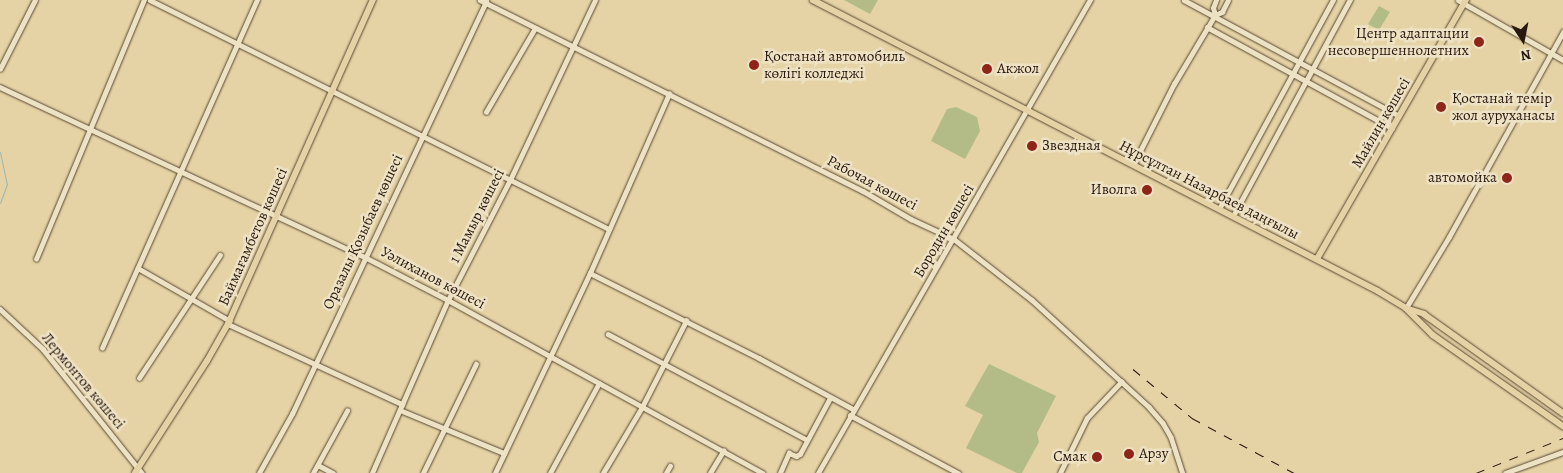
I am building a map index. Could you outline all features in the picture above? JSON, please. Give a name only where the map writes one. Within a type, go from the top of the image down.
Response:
[{"type":"main road","name":"Баймағамбетов көшесі","points":[[138,472],[208,361],[229,322],[373,0]]},
{"type":"main road","name":"Нұрсұлтан Назарбаев даңғылы","points":[[813,0],[1317,259],[1406,308],[1424,314],[1563,413]]},
{"type":"main road","name":"Майлин көшесі","points":[[1317,259],[1465,2]]},
{"type":"main road","name":"Нұрсұлтан Назарбаев даңғылы","points":[[1406,308],[1433,335],[1563,426]]},
{"type":"street","points":[[0,69],[35,0]]},
{"type":"street","points":[[36,259],[144,0]]},
{"type":"street","points":[[152,0],[422,137],[609,229]]},
{"type":"street","points":[[102,348],[257,0]]},
{"type":"street","name":"1 Мамыр көшесі","points":[[372,473],[448,300],[510,180],[595,0]]},
{"type":"street","name":"Бородин көшесі","points":[[818,473],[853,409],[954,239],[1090,0]]},
{"type":"street","points":[[1184,0],[1314,68],[1399,116]]},
{"type":"street","points":[[1215,15],[1213,8],[1216,0]]},
{"type":"street","points":[[1133,164],[1207,27],[1215,15],[1222,12],[1228,0]]},
{"type":"street","points":[[1219,209],[1333,0]]},
{"type":"street","points":[[1233,216],[1350,0]]},
{"type":"street","points":[[1458,0],[1465,2],[1563,60]]},
{"type":"street","name":"Рабочая көшесі","points":[[484,1],[572,48],[669,94],[954,239],[1032,300],[1122,382],[1163,423],[1171,438],[1184,473]]},
{"type":"street","name":"Оразалы Қозыбаев көшесі","points":[[259,473],[292,414],[484,1]]},
{"type":"street","points":[[1207,27],[1392,128]]},
{"type":"street","points":[[486,112],[535,28]]},
{"type":"street","points":[[1406,308],[1441,251],[1563,32]]},
{"type":"street","name":"Уәлиханов көшесі","points":[[0,87],[365,257],[448,300],[763,473]]},
{"type":"street","points":[[495,473],[590,273],[669,94]]},
{"type":"street","points":[[139,378],[220,255]]},
{"type":"street","points":[[138,268],[229,322],[402,404]]},
{"type":"street","points":[[590,273],[760,358],[853,409]]},
{"type":"street","name":"Лермонтов көшесі","points":[[0,309],[42,349],[138,472]]},
{"type":"street","points":[[603,473],[642,407],[686,321]]},
{"type":"street","points":[[608,334],[807,440]]},
{"type":"street","points":[[423,473],[476,364]]},
{"type":"street","points":[[1060,473],[1088,418],[1122,382]]},
{"type":"street","points":[[550,473],[599,383]]},
{"type":"street","points":[[780,473],[789,453],[798,456],[830,398]]},
{"type":"street","points":[[313,473],[347,410]]},
{"type":"street","points":[[400,410],[504,453]]},
{"type":"street","points":[[850,415],[958,473]]},
{"type":"street","points":[[710,473],[723,451]]},
{"type":"street","points":[[1505,473],[1563,452]]},
{"type":"street","points":[[318,465],[333,473]]},
{"type":"street","points":[[666,473],[670,466]]},
{"type":"green space","points":[[844,0],[878,0],[870,14]]},
{"type":"green space","points":[[1379,6],[1390,12],[1379,30],[1368,24]]},
{"type":"green space","points":[[956,107],[977,117],[980,131],[965,159],[931,141],[947,109]]},
{"type":"green space","points":[[989,364],[1056,396],[1037,433],[1039,442],[1022,473],[1017,473],[966,448],[983,415],[965,406]]},
{"type":"waterway","points":[[0,152],[7,184],[0,203]]},
{"type":"railway","points":[[1133,369],[1192,418],[1294,473]]},
{"type":"railway","points":[[1476,473],[1563,438]]},
{"type":"place","name":"Центр адаптации несовершеннолетних","points":[[1479,42]]},
{"type":"place","name":"Қостанай автомобиль көлігі колледжі","points":[[754,65]]},
{"type":"place","name":"Акжол","points":[[987,69]]},
{"type":"place","name":"Қостанай темір жол ауруханасы","points":[[1441,107]]},
{"type":"place","name":"Звездная","points":[[1032,146]]},
{"type":"place","name":"автомойка","points":[[1507,178]]},
{"type":"place","name":"Иволга","points":[[1147,190]]},
{"type":"place","name":"Арзу","points":[[1129,454]]},
{"type":"place","name":"Смак","points":[[1097,457]]}]
